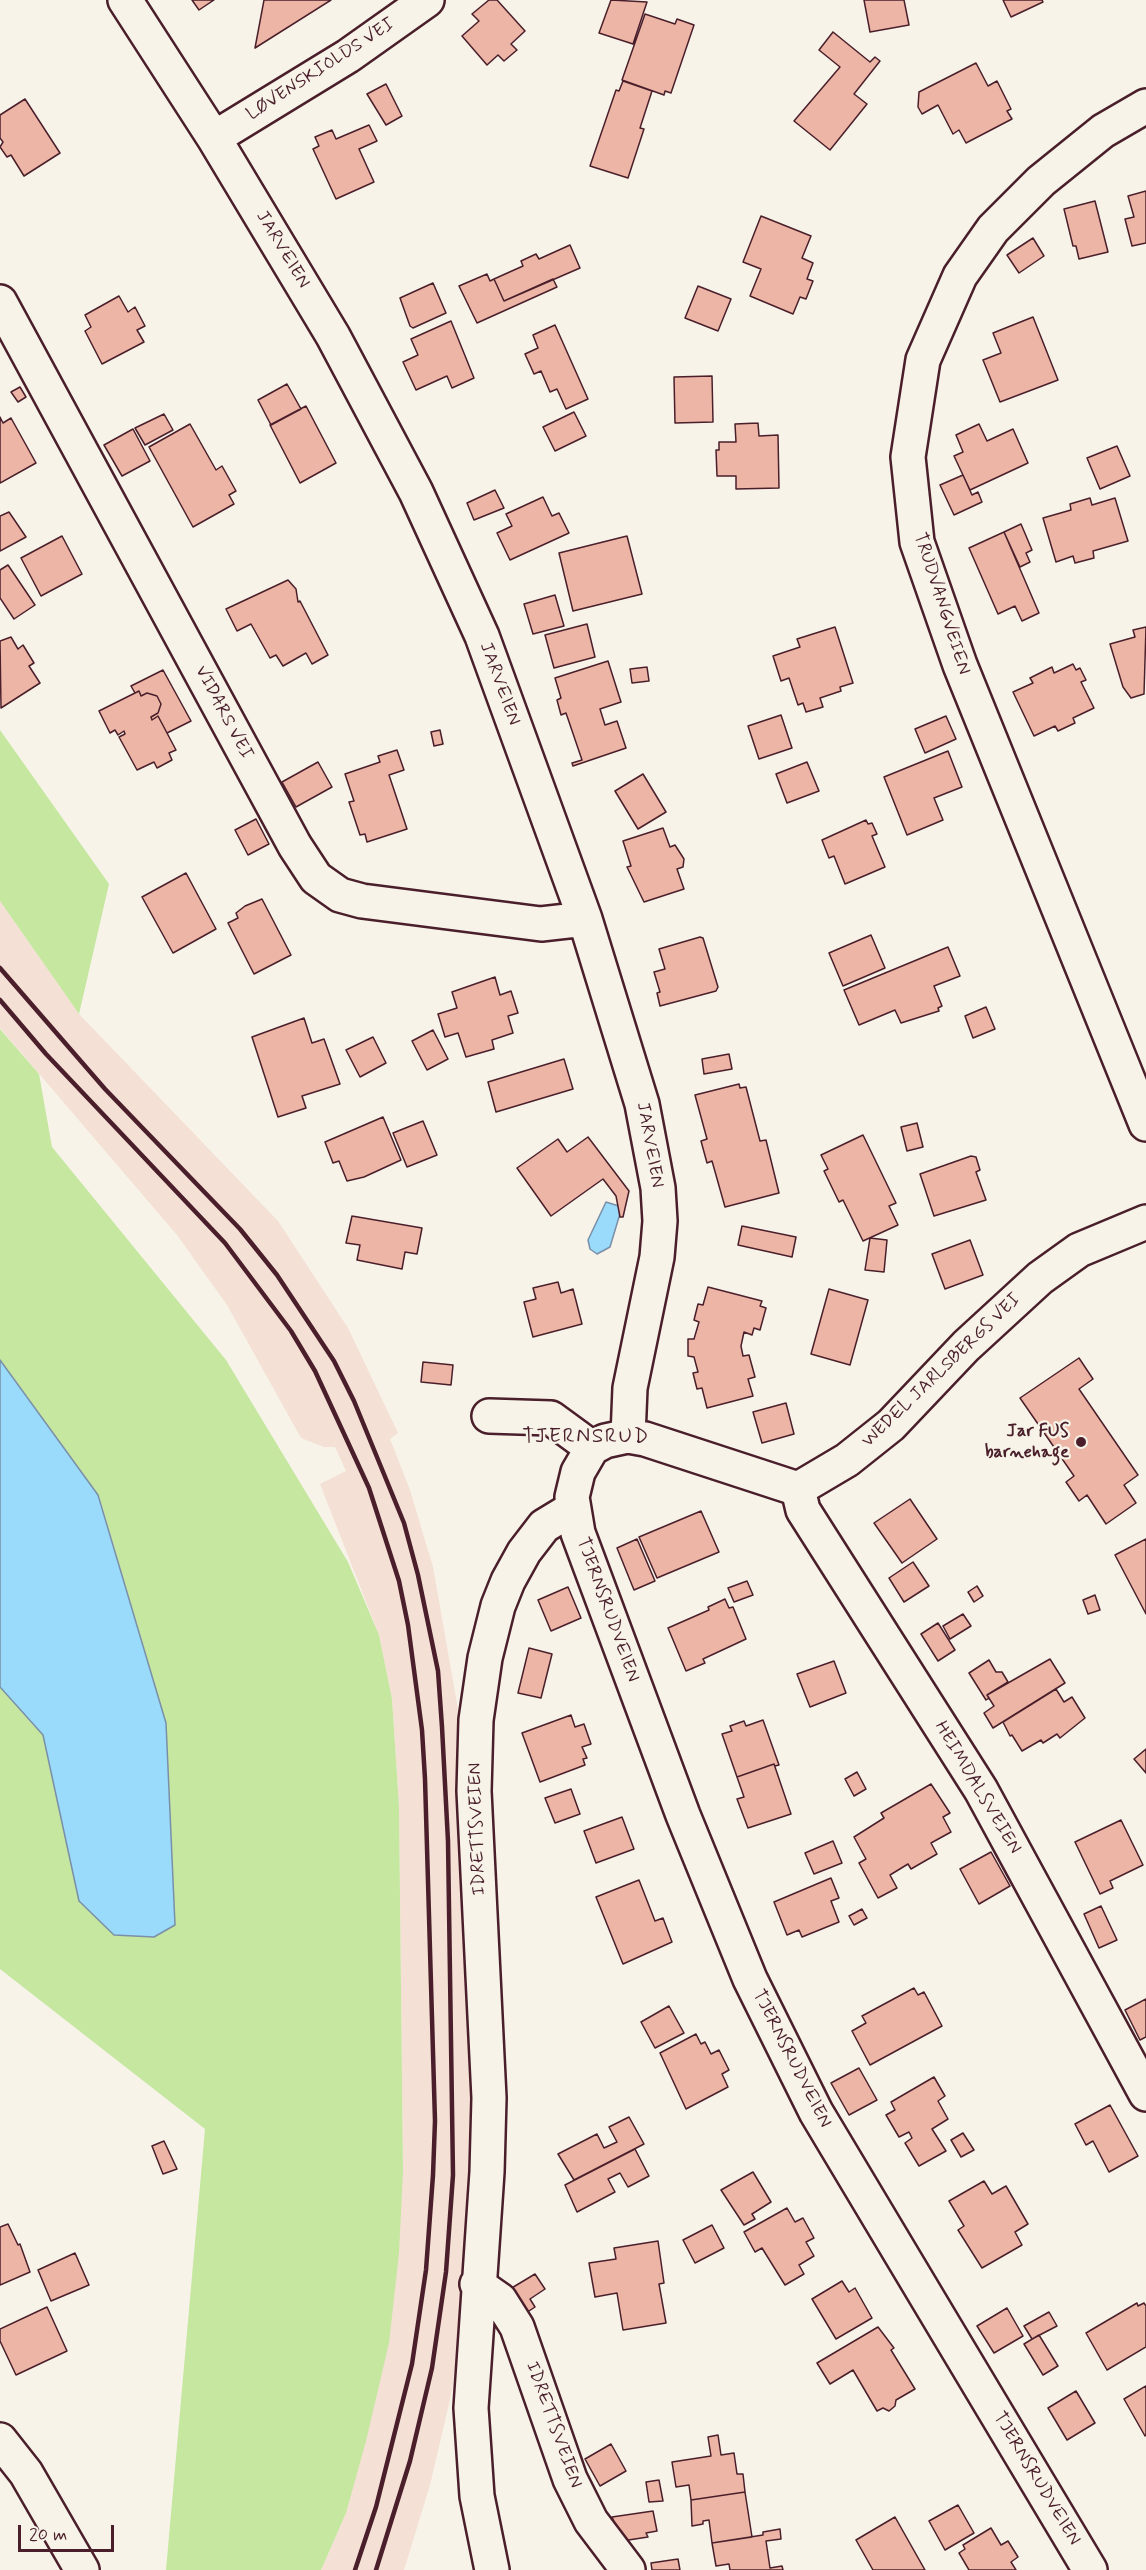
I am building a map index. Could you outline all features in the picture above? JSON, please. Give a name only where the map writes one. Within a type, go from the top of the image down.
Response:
[{"type":"street","name":"JARVEIEN","points":[[125,0],[214,138],[333,336],[416,492],[482,636],[585,919],[642,1104],[658,1188],[660,1221],[657,1257],[630,1388],[628,1436]]},
{"type":"street","name":"LØVENSKIOLDS VEI","points":[[214,138],[348,56],[427,0]]},
{"type":"street","name":"TRUDVANGVEIEN","points":[[1146,106],[1103,131],[1041,181],[993,229],[960,276],[923,360],[908,457],[917,542],[960,665],[1146,1124]]},
{"type":"street","name":"VIDARS VEI","points":[[0,302],[295,846],[316,878],[340,895],[362,901],[541,924],[585,919]]},
{"type":"street","name":"WEDEL JARLSBERGS VEI","points":[[798,1489],[846,1460],[891,1425],[966,1346],[1040,1278],[1079,1250],[1146,1222]]},
{"type":"street","points":[[489,1416],[551,1418],[592,1448]]},
{"type":"street","points":[[573,1509],[574,1482],[592,1448],[605,1441],[628,1436],[645,1439],[798,1489]]},
{"type":"street","name":"HEIMDALSVEIEN","points":[[798,1489],[803,1510],[981,1790],[1146,2094]]},
{"type":"street","name":"IDRETTSVEIEN","points":[[492,2570],[477,2496],[471,2408],[477,2284],[487,2172],[489,2098],[474,1791],[476,1720],[485,1658],[498,1605],[508,1581],[524,1552],[544,1526],[573,1509]]},
{"type":"street","name":"TJERNSRUDVEIEN","points":[[573,1509],[578,1533],[683,1815],[750,1979],[816,2112],[1090,2570]]},
{"type":"street","name":"IDRETTSVEIEN","points":[[477,2284],[501,2300],[517,2327],[570,2479],[591,2521],[628,2570]]},
{"type":"street","points":[[0,2440],[26,2473],[82,2570]]},
{"type":"shaded area","points":[[0,901],[79,1014],[278,1221],[348,1328],[398,1433],[390,1439],[410,1490],[433,1567],[459,1715],[464,1779],[473,2117],[465,2277],[452,2391],[430,2485],[404,2570],[321,2570],[346,2513],[403,2171],[399,1806],[392,1699],[379,1635],[320,1484],[346,1471],[335,1447],[324,1447],[301,1438],[227,1305],[177,1235],[0,1028]]},
{"type":"green space","points":[[0,730],[109,884],[79,1014],[0,901]]},
{"type":"green space","points":[[0,1029],[39,1074],[52,1147],[226,1360],[348,1562],[379,1635],[392,1699],[399,1806],[403,2171],[399,2253],[389,2343],[366,2441],[346,2513],[321,2570],[166,2570],[205,2129],[0,1969],[0,1687],[43,1735],[79,1901],[154,1937],[175,1925],[166,1723],[99,1496],[0,1360]]},
{"type":"water","points":[[606,1202],[622,1207],[610,1247],[597,1254],[590,1249],[588,1240]]},
{"type":"water","points":[[0,1360],[98,1495],[166,1723],[175,1925],[154,1937],[114,1935],[79,1901],[43,1735],[0,1687]]},
{"type":"building","points":[[192,0],[214,0],[199,10]]},
{"type":"building","points":[[264,0],[331,0],[255,48]]},
{"type":"building","points":[[489,0],[497,0],[525,31],[511,44],[517,50],[504,61],[498,55],[487,65],[462,36],[479,21],[472,14]]},
{"type":"building","points":[[611,0],[647,2],[633,44],[599,33]]},
{"type":"building","points":[[864,0],[904,0],[909,25],[870,32]]},
{"type":"building","points":[[1003,0],[1042,0],[1043,2],[1011,17]]},
{"type":"building","points":[[645,14],[675,24],[677,19],[694,25],[671,93],[665,91],[664,95],[622,80]]},
{"type":"building","points":[[833,32],[870,62],[875,57],[880,61],[854,94],[867,104],[830,150],[794,121],[840,67],[819,50]]},
{"type":"building","points":[[976,63],[988,86],[997,81],[1011,109],[1007,111],[1012,119],[966,143],[959,130],[953,134],[938,105],[922,114],[918,107],[919,92]]},
{"type":"building","points":[[623,81],[652,91],[640,128],[644,129],[628,178],[590,166],[616,90],[619,91]]},
{"type":"building","points":[[386,84],[402,116],[386,125],[367,94]]},
{"type":"building","points":[[25,99],[60,153],[24,176],[11,155],[7,157],[0,147],[3,142],[0,138],[0,115]]},
{"type":"building","points":[[369,125],[377,141],[359,149],[374,182],[336,199],[313,149],[319,146],[315,137],[332,130],[336,139]]},
{"type":"building","points":[[1146,191],[1146,243],[1132,246],[1125,219],[1134,217],[1128,196]]},
{"type":"building","points":[[1095,201],[1108,252],[1079,259],[1076,246],[1073,246],[1064,209]]},
{"type":"building","points":[[761,216],[811,236],[802,258],[813,263],[807,279],[813,281],[806,299],[800,297],[793,314],[750,296],[761,269],[743,262]]},
{"type":"building","points":[[1033,238],[1044,256],[1019,273],[1007,255]]},
{"type":"building","points":[[570,245],[580,268],[504,301],[494,279],[523,266],[521,261],[536,254],[539,259]]},
{"type":"building","points":[[487,274],[490,281],[494,279],[504,301],[553,279],[557,287],[477,323],[459,286]]},
{"type":"building","points":[[433,283],[446,313],[413,328],[410,326],[400,298]]},
{"type":"building","points":[[698,286],[731,299],[718,331],[685,318]]},
{"type":"building","points":[[119,296],[128,312],[135,307],[145,326],[137,330],[144,342],[102,364],[85,331],[91,327],[85,315]]},
{"type":"building","points":[[1033,317],[1058,380],[1000,402],[983,360],[1001,353],[993,333]]},
{"type":"building","points":[[451,321],[474,378],[452,388],[447,376],[416,390],[403,362],[418,355],[411,339]]},
{"type":"building","points":[[555,325],[588,399],[566,409],[557,389],[550,392],[541,371],[534,374],[525,354],[538,348],[533,335]]},
{"type":"building","points":[[712,376],[713,422],[675,423],[674,377]]},
{"type":"building","points":[[287,384],[301,409],[271,425],[258,400]]},
{"type":"building","points":[[20,387],[26,397],[18,402],[11,392]]},
{"type":"building","points":[[306,406],[336,463],[300,483],[270,425]]},
{"type":"building","points":[[574,412],[586,436],[555,451],[543,427]]},
{"type":"building","points":[[164,414],[173,430],[145,445],[135,428]]},
{"type":"building","points":[[0,417],[3,423],[11,418],[36,463],[0,483]]},
{"type":"building","points":[[758,423],[759,436],[778,435],[779,488],[736,489],[736,476],[717,476],[716,450],[719,450],[719,442],[736,442],[735,424]]},
{"type":"building","points":[[190,424],[216,470],[222,466],[236,491],[229,495],[234,504],[193,527],[149,447]]},
{"type":"building","points":[[979,424],[987,441],[1013,429],[1028,463],[970,490],[954,456],[963,452],[956,435]]},
{"type":"building","points":[[133,429],[150,461],[122,476],[104,445]]},
{"type":"building","points":[[1117,446],[1130,476],[1100,489],[1087,458]]},
{"type":"building","points":[[963,475],[972,495],[978,492],[982,502],[954,515],[940,485]]},
{"type":"building","points":[[495,490],[504,508],[474,520],[467,503]]},
{"type":"building","points":[[543,497],[552,516],[559,513],[569,533],[510,560],[497,533],[512,526],[506,514]]},
{"type":"building","points":[[1090,498],[1092,505],[1115,498],[1128,541],[1093,551],[1094,558],[1075,563],[1073,556],[1056,562],[1043,518],[1071,510],[1070,504]]},
{"type":"building","points":[[9,512],[26,537],[0,551],[0,516]]},
{"type":"building","points":[[1021,524],[1032,550],[1026,553],[1030,562],[1020,567],[1004,532]]},
{"type":"building","points":[[1004,532],[1039,613],[1022,621],[1015,606],[998,614],[969,548]]},
{"type":"building","points":[[62,536],[82,574],[41,596],[21,558]]},
{"type":"building","points":[[627,536],[642,594],[573,611],[559,553]]},
{"type":"building","points":[[8,565],[35,605],[14,619],[0,598],[0,570]]},
{"type":"building","points":[[288,580],[296,589],[298,602],[300,601],[328,655],[312,664],[306,653],[283,666],[276,655],[270,658],[251,624],[237,631],[226,609]]},
{"type":"building","points":[[555,595],[564,626],[533,634],[524,604]]},
{"type":"building","points":[[587,624],[595,657],[554,668],[545,635]]},
{"type":"building","points":[[835,627],[853,683],[840,687],[841,691],[820,698],[823,707],[806,712],[803,703],[798,705],[789,678],[781,681],[773,656],[800,647],[797,639]]},
{"type":"building","points":[[1146,627],[1144,694],[1131,698],[1123,687],[1110,644],[1135,637],[1133,630]]},
{"type":"building","points":[[11,637],[18,649],[23,645],[34,663],[29,666],[40,683],[1,708],[0,641]]},
{"type":"building","points":[[608,661],[621,702],[600,709],[605,725],[617,721],[626,748],[573,766],[572,763],[582,760],[566,713],[561,715],[557,700],[561,698],[555,678]]},
{"type":"building","points":[[1073,664],[1076,670],[1080,668],[1086,680],[1081,682],[1094,708],[1073,718],[1075,723],[1058,731],[1055,726],[1034,736],[1013,692],[1033,683],[1030,678],[1052,667],[1054,673]]},
{"type":"building","points":[[647,667],[649,681],[632,683],[630,669]]},
{"type":"building","points":[[163,670],[191,721],[167,733],[158,716],[152,720],[151,717],[158,713],[161,704],[157,696],[147,693],[141,696],[139,691],[135,693],[131,686]]},
{"type":"building","points":[[139,691],[141,696],[147,693],[157,696],[161,704],[158,713],[151,717],[152,720],[158,716],[176,750],[169,753],[172,760],[157,768],[154,762],[137,770],[119,737],[125,734],[124,731],[118,735],[115,730],[110,733],[99,711]]},
{"type":"building","points":[[781,715],[792,748],[759,759],[748,726]]},
{"type":"building","points":[[946,716],[956,739],[925,753],[915,729]]},
{"type":"building","points":[[440,730],[443,744],[434,746],[431,732]]},
{"type":"building","points":[[397,750],[404,770],[389,775],[407,829],[367,842],[365,834],[360,835],[349,802],[354,801],[345,774],[380,762],[378,756]]},
{"type":"building","points":[[948,751],[962,787],[934,798],[943,820],[907,835],[884,777]]},
{"type":"building","points":[[318,762],[332,787],[296,807],[282,782]]},
{"type":"building","points":[[807,762],[819,791],[787,803],[776,774]]},
{"type":"building","points":[[643,774],[666,812],[638,829],[615,791]]},
{"type":"building","points":[[256,819],[269,844],[248,855],[235,830]]},
{"type":"building","points":[[866,820],[868,824],[872,823],[877,834],[872,836],[885,867],[845,884],[834,856],[829,858],[822,840]]},
{"type":"building","points":[[663,828],[670,847],[675,845],[684,859],[683,867],[677,869],[684,889],[644,902],[627,867],[631,866],[623,841]]},
{"type":"building","points":[[186,873],[216,929],[173,953],[142,897]]},
{"type":"building","points":[[262,899],[291,955],[254,974],[228,923],[238,918],[236,913],[245,906]]},
{"type":"building","points":[[871,935],[885,968],[843,986],[829,953]]},
{"type":"building","points":[[703,938],[718,987],[716,991],[660,1006],[657,993],[660,992],[654,972],[665,969],[659,949]]},
{"type":"building","points":[[948,947],[960,976],[934,986],[942,1006],[938,1008],[939,1011],[901,1023],[895,1010],[859,1025],[844,990]]},
{"type":"building","points":[[495,977],[500,995],[511,991],[518,1013],[508,1016],[513,1033],[492,1040],[494,1049],[466,1057],[458,1033],[445,1037],[438,1014],[457,1008],[452,992]]},
{"type":"building","points":[[986,1007],[995,1029],[973,1038],[965,1016]]},
{"type":"building","points":[[304,1018],[312,1043],[324,1039],[340,1084],[302,1096],[306,1108],[278,1117],[252,1037]]},
{"type":"building","points":[[433,1030],[448,1059],[427,1070],[412,1041]]},
{"type":"building","points":[[373,1037],[386,1063],[360,1077],[346,1050]]},
{"type":"building","points":[[729,1054],[732,1069],[704,1074],[702,1059]]},
{"type":"building","points":[[564,1059],[573,1089],[496,1112],[488,1082]]},
{"type":"building","points":[[739,1084],[740,1088],[746,1087],[760,1141],[766,1140],[779,1193],[725,1207],[712,1161],[707,1163],[701,1141],[707,1139],[695,1095]]},
{"type":"building","points":[[383,1117],[401,1160],[364,1177],[347,1181],[339,1161],[333,1163],[325,1142]]},
{"type":"building","points":[[423,1121],[437,1155],[407,1167],[393,1133]]},
{"type":"building","points":[[917,1123],[923,1147],[907,1151],[901,1127]]},
{"type":"building","points":[[863,1135],[896,1203],[889,1206],[898,1225],[863,1241],[843,1200],[839,1202],[824,1171],[828,1169],[821,1155]]},
{"type":"building","points":[[588,1137],[629,1191],[623,1217],[620,1217],[616,1196],[603,1179],[551,1216],[517,1168],[558,1139],[567,1152]]},
{"type":"building","points":[[971,1156],[976,1157],[980,1170],[976,1172],[986,1200],[934,1216],[920,1174]]},
{"type":"building","points":[[352,1216],[422,1228],[417,1254],[405,1252],[402,1269],[357,1260],[360,1245],[346,1243]]},
{"type":"building","points":[[742,1226],[796,1237],[792,1257],[738,1245]]},
{"type":"building","points":[[870,1238],[887,1240],[884,1272],[865,1270]]},
{"type":"building","points":[[970,1240],[983,1275],[945,1289],[932,1254]]},
{"type":"building","points":[[558,1282],[561,1293],[573,1289],[582,1324],[533,1337],[524,1302],[536,1299],[533,1288]]},
{"type":"building","points":[[708,1287],[762,1301],[760,1306],[766,1308],[760,1330],[754,1328],[752,1335],[744,1332],[741,1346],[743,1356],[749,1355],[755,1377],[748,1379],[753,1396],[707,1408],[702,1388],[697,1389],[693,1373],[698,1372],[694,1357],[688,1356],[688,1339],[694,1339],[699,1322],[694,1320],[698,1304],[703,1305]]},
{"type":"building","points":[[829,1289],[868,1300],[850,1365],[811,1354]]},
{"type":"building","points":[[1079,1358],[1093,1379],[1079,1389],[1138,1475],[1124,1485],[1136,1503],[1106,1524],[1087,1495],[1079,1501],[1066,1482],[1074,1476],[1020,1398]]},
{"type":"building","points":[[423,1362],[453,1365],[451,1385],[421,1382]]},
{"type":"building","points":[[786,1403],[794,1434],[762,1443],[753,1412]]},
{"type":"building","points":[[910,1499],[937,1539],[902,1563],[874,1523]]},
{"type":"building","points":[[701,1511],[719,1552],[657,1578],[639,1537]]},
{"type":"building","points":[[637,1539],[655,1581],[634,1590],[617,1548]]},
{"type":"building","points":[[1146,1539],[1146,1614],[1115,1555]]},
{"type":"building","points":[[913,1562],[929,1586],[904,1602],[889,1578]]},
{"type":"building","points":[[747,1581],[753,1595],[734,1602],[728,1588]]},
{"type":"building","points":[[977,1586],[983,1596],[974,1602],[968,1592]]},
{"type":"building","points":[[568,1587],[581,1618],[551,1631],[538,1600]]},
{"type":"building","points":[[1095,1595],[1100,1610],[1088,1614],[1083,1600]]},
{"type":"building","points":[[725,1599],[729,1608],[733,1607],[746,1639],[703,1659],[705,1663],[686,1671],[668,1628],[709,1610],[708,1607]]},
{"type":"building","points":[[963,1614],[971,1626],[950,1639],[943,1626]]},
{"type":"building","points":[[938,1623],[955,1650],[938,1661],[921,1634]]},
{"type":"building","points":[[529,1648],[552,1654],[541,1698],[518,1693]]},
{"type":"building","points":[[1050,1659],[1065,1683],[993,1728],[984,1713],[994,1706],[987,1695]]},
{"type":"building","points":[[989,1660],[996,1672],[1002,1672],[1008,1682],[987,1695],[989,1698],[986,1700],[969,1673]]},
{"type":"building","points":[[834,1661],[846,1693],[810,1707],[797,1674]]},
{"type":"building","points":[[1056,1689],[1064,1702],[1072,1697],[1085,1718],[1060,1738],[1057,1734],[1043,1743],[1041,1740],[1022,1751],[1012,1735],[1010,1736],[1003,1722]]},
{"type":"building","points":[[571,1715],[575,1727],[584,1724],[591,1744],[582,1747],[587,1758],[583,1759],[585,1765],[540,1782],[522,1733]]},
{"type":"building","points":[[763,1720],[779,1765],[774,1764],[737,1777],[722,1734],[732,1731],[730,1726],[744,1721],[746,1726]]},
{"type":"building","points":[[1146,1749],[1146,1773],[1134,1759]]},
{"type":"building","points":[[774,1764],[791,1814],[748,1828],[737,1799],[744,1797],[737,1777]]},
{"type":"building","points":[[857,1772],[866,1789],[854,1796],[845,1779]]},
{"type":"building","points":[[931,1784],[950,1813],[943,1817],[951,1832],[931,1843],[937,1854],[911,1869],[908,1864],[890,1875],[897,1888],[878,1898],[859,1863],[866,1859],[854,1837],[884,1818],[881,1813]]},
{"type":"building","points":[[571,1789],[580,1814],[555,1823],[545,1798]]},
{"type":"building","points":[[622,1817],[634,1849],[596,1863],[584,1831]]},
{"type":"building","points":[[1121,1820],[1143,1865],[1110,1881],[1113,1888],[1100,1894],[1075,1842]]},
{"type":"building","points":[[833,1841],[842,1863],[814,1874],[805,1853]]},
{"type":"building","points":[[991,1852],[1010,1886],[979,1904],[960,1869]]},
{"type":"building","points":[[831,1878],[839,1898],[831,1901],[839,1922],[802,1937],[799,1930],[787,1935],[774,1902]]},
{"type":"building","points":[[639,1880],[655,1921],[663,1918],[672,1942],[623,1964],[596,1897]]},
{"type":"building","points":[[1101,1906],[1117,1940],[1099,1948],[1084,1914]]},
{"type":"building","points":[[862,1909],[867,1918],[854,1925],[849,1916]]},
{"type":"building","points":[[914,1988],[918,1995],[924,1992],[942,2026],[870,2065],[852,2031],[866,2023],[862,2016]]},
{"type":"building","points":[[1146,1999],[1146,2037],[1140,2040],[1125,2010]]},
{"type":"building","points":[[669,2006],[684,2033],[655,2048],[641,2022]]},
{"type":"building","points":[[696,2034],[701,2044],[705,2042],[711,2054],[719,2050],[729,2070],[722,2074],[728,2087],[686,2109],[660,2053]]},
{"type":"building","points":[[859,2068],[877,2100],[849,2115],[831,2083]]},
{"type":"building","points":[[934,2077],[945,2096],[938,2101],[948,2119],[932,2129],[946,2151],[919,2166],[905,2143],[912,2138],[909,2132],[899,2137],[886,2115],[895,2110],[891,2102]]},
{"type":"building","points":[[1110,2105],[1138,2156],[1109,2172],[1093,2141],[1086,2145],[1075,2124]]},
{"type":"building","points":[[629,2117],[644,2144],[574,2180],[558,2154],[597,2134],[604,2148],[617,2142],[609,2127]]},
{"type":"building","points":[[963,2133],[974,2150],[961,2157],[951,2140]]},
{"type":"building","points":[[164,2141],[177,2169],[163,2174],[152,2146]]},
{"type":"building","points":[[635,2149],[649,2176],[628,2187],[620,2173],[608,2179],[615,2192],[577,2212],[565,2185]]},
{"type":"building","points":[[753,2172],[771,2202],[752,2214],[755,2219],[744,2225],[721,2190]]},
{"type":"building","points":[[984,2181],[992,2194],[1006,2186],[1028,2224],[1015,2232],[1022,2245],[982,2268],[958,2230],[964,2226],[949,2201]]},
{"type":"building","points":[[787,2208],[795,2222],[803,2218],[814,2238],[806,2242],[814,2256],[799,2265],[804,2274],[785,2285],[762,2248],[755,2252],[744,2232]]},
{"type":"building","points":[[8,2224],[18,2245],[20,2244],[30,2272],[0,2285],[0,2227]]},
{"type":"building","points":[[712,2225],[724,2248],[695,2263],[683,2240]]},
{"type":"building","points":[[658,2241],[664,2283],[659,2284],[666,2323],[623,2330],[617,2293],[595,2297],[589,2263],[616,2259],[614,2248]]},
{"type":"building","points":[[75,2253],[89,2285],[51,2301],[38,2270]]},
{"type":"building","points":[[535,2274],[545,2289],[530,2299],[535,2307],[526,2313],[510,2289]]},
{"type":"building","points":[[842,2281],[849,2292],[855,2288],[872,2318],[836,2339],[812,2299]]},
{"type":"building","points":[[1137,2303],[1138,2306],[1144,2303],[1146,2306],[1146,2347],[1107,2370],[1086,2333]]},
{"type":"building","points":[[47,2307],[67,2351],[16,2375],[0,2341],[0,2329]]},
{"type":"building","points":[[1007,2308],[1023,2336],[994,2353],[977,2326]]},
{"type":"building","points":[[1049,2312],[1057,2326],[1032,2339],[1024,2326]]},
{"type":"building","points":[[878,2327],[894,2348],[891,2350],[915,2389],[896,2400],[895,2406],[889,2411],[883,2408],[877,2411],[853,2370],[830,2384],[817,2363]]},
{"type":"building","points":[[1039,2335],[1058,2366],[1043,2375],[1024,2344]]},
{"type":"building","points":[[1146,2386],[1146,2435],[1145,2436],[1124,2399]]},
{"type":"building","points":[[1076,2391],[1095,2423],[1067,2440],[1048,2408]]},
{"type":"building","points":[[718,2435],[721,2455],[734,2453],[737,2474],[743,2474],[745,2492],[691,2500],[689,2485],[676,2487],[672,2462],[711,2456],[708,2437]]},
{"type":"building","points":[[611,2444],[626,2471],[600,2486],[585,2459]]},
{"type":"building","points":[[659,2480],[663,2501],[649,2502],[646,2482]]},
{"type":"building","points":[[745,2492],[752,2537],[712,2543],[709,2520],[692,2526],[691,2500]]},
{"type":"building","points":[[958,2505],[974,2533],[945,2550],[929,2521]]},
{"type":"building","points":[[653,2511],[657,2531],[646,2533],[648,2537],[622,2541],[612,2517]]},
{"type":"building","points":[[895,2517],[925,2570],[873,2570],[856,2540]]},
{"type":"building","points":[[991,2528],[1001,2545],[1008,2541],[1018,2557],[1011,2562],[1016,2570],[969,2570],[959,2553],[965,2549],[963,2545]]},
{"type":"building","points":[[780,2529],[781,2539],[766,2541],[770,2568],[782,2566],[783,2570],[730,2570],[729,2564],[716,2566],[712,2543],[763,2535],[763,2532]]},
{"type":"building","points":[[678,2559],[680,2570],[652,2570],[651,2563]]},
{"type":"railway","points":[[0,968],[105,1089],[240,1229],[277,1275],[334,1361],[354,1401],[404,1523],[418,1575],[438,1671],[442,1727],[448,1841],[453,2175],[446,2272],[432,2368],[410,2461],[376,2570]]},
{"type":"railway","points":[[0,1000],[46,1054],[225,1243],[291,1331],[315,1371],[369,1488],[399,1581],[408,1625],[422,1730],[425,1779],[435,2121],[433,2175],[426,2270],[412,2364],[376,2507],[355,2570]]},
{"type":"place","name":"Jar FUS barnehage","points":[[1081,1442]]},
{"type":"district","name":"TJERNSRUD","points":[[586,1438]]}]
